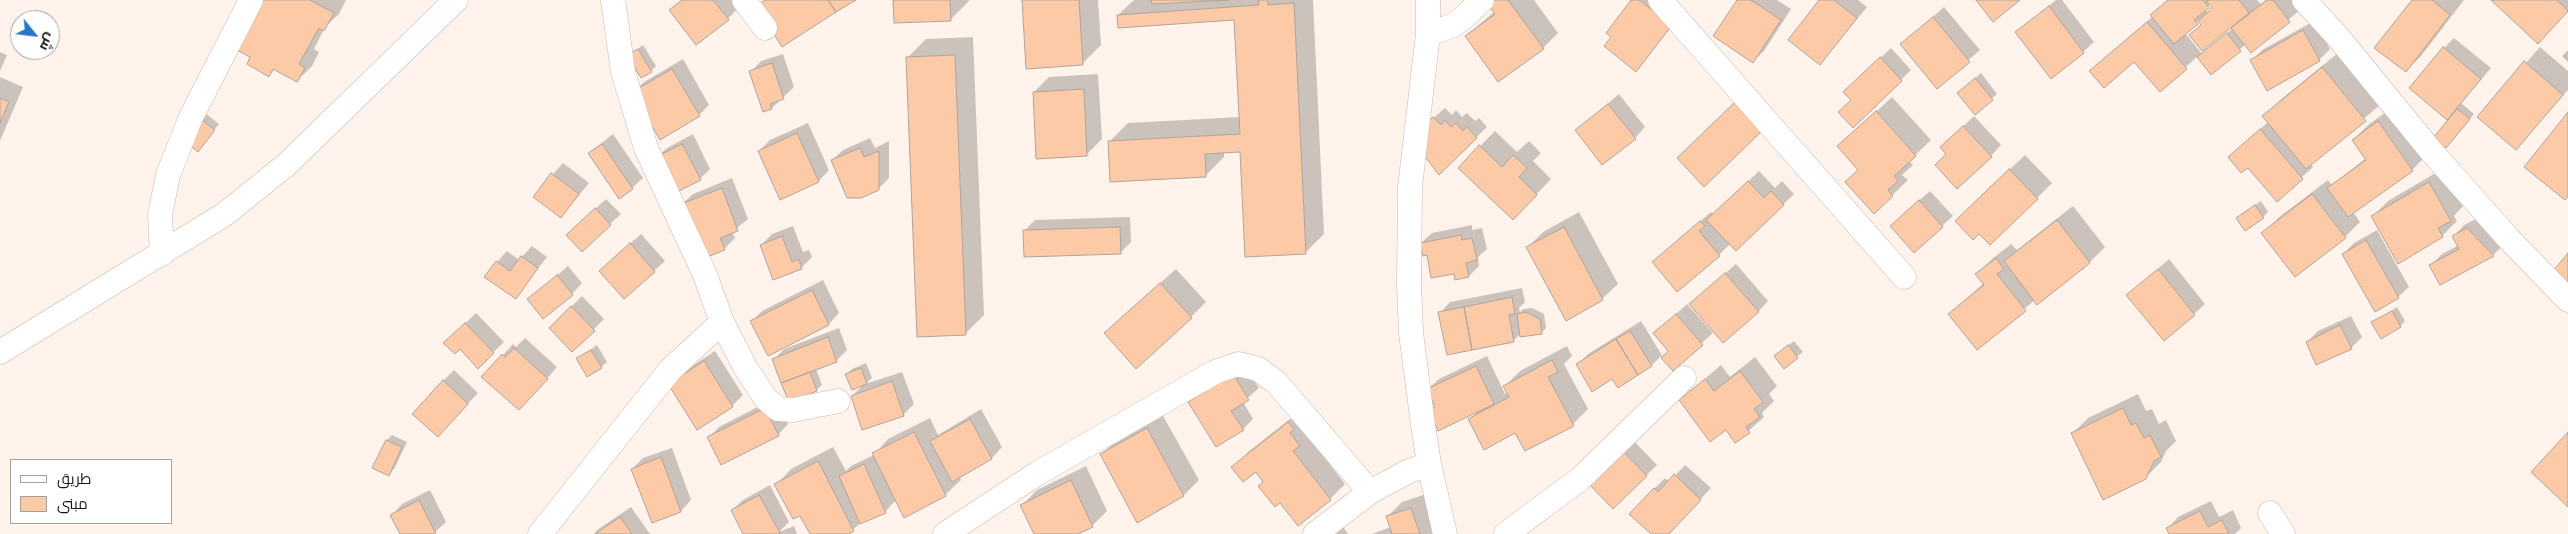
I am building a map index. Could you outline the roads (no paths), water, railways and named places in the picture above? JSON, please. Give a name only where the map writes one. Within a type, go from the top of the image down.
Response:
[{"type":"street","points":[[162,254],[160,216],[168,175],[191,117],[250,0]]},
{"type":"street","points":[[0,352],[225,214],[286,165],[456,0]]},
{"type":"street","points":[[613,0],[624,72],[646,148],[705,275],[722,322],[757,388],[778,409],[793,410],[838,400]]},
{"type":"street","points":[[744,0],[765,28]]},
{"type":"street","points":[[1428,0],[1428,34],[1414,139],[1408,236],[1412,333],[1429,464],[1445,534]]},
{"type":"street","points":[[1428,34],[1452,26],[1482,0]]},
{"type":"street","points":[[1660,0],[1904,277]]},
{"type":"street","points":[[2304,0],[2338,37],[2431,151],[2527,259],[2568,300]]},
{"type":"street","points":[[540,534],[670,370],[722,322]]},
{"type":"street","points":[[945,534],[1038,473],[1135,420],[1215,372],[1238,364],[1258,369],[1276,382],[1370,492]]},
{"type":"street","points":[[1506,534],[1580,478],[1684,378]]},
{"type":"street","points":[[1315,534],[1370,492],[1409,471],[1429,464]]},
{"type":"street","points":[[2270,513],[2283,534]]}]
